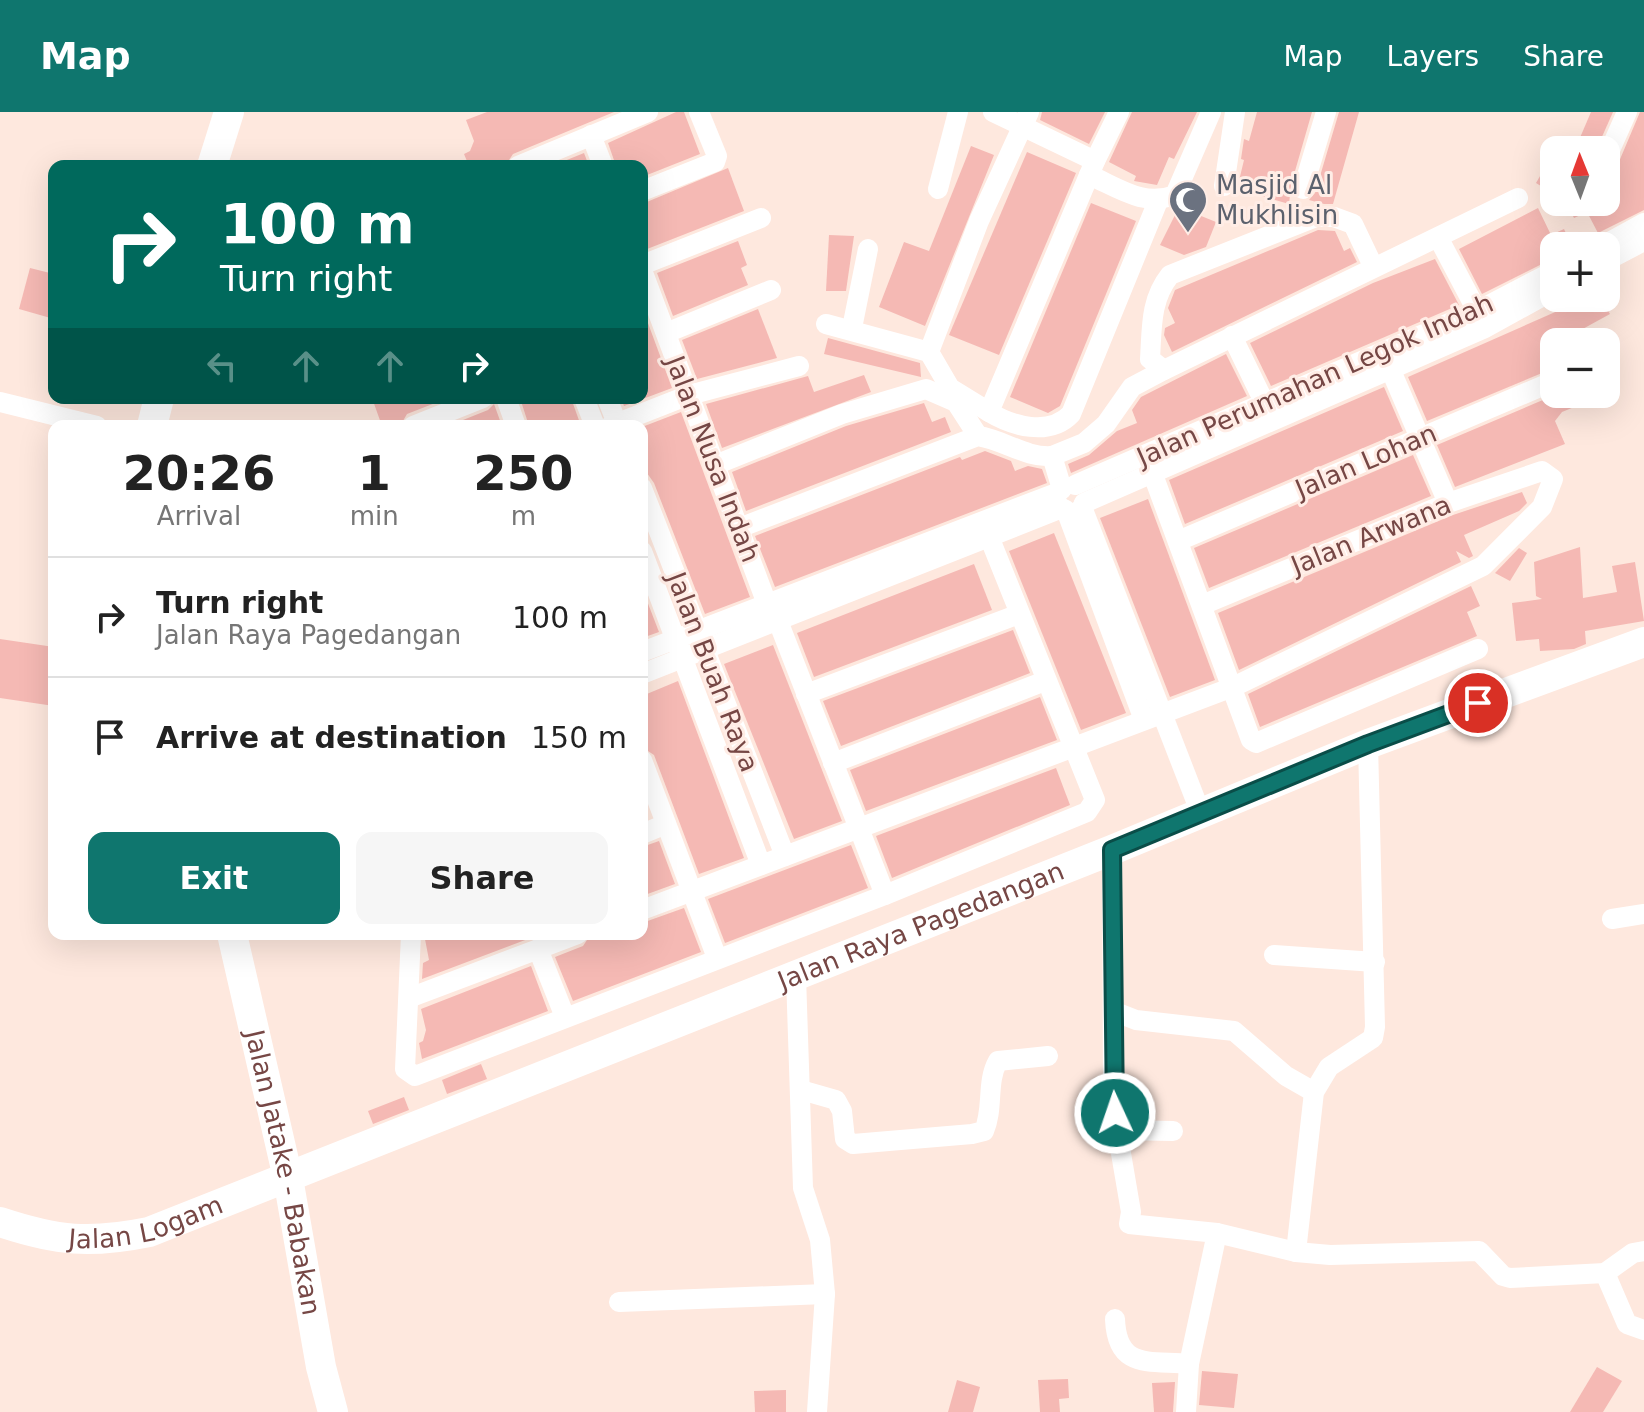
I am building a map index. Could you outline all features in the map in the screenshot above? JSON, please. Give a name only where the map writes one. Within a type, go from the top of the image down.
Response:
[{"type":"street","points":[[214,160],[229,112]]},
{"type":"street","points":[[648,189],[715,162],[717,156],[699,112]]},
{"type":"street","points":[[938,189],[958,112]]},
{"type":"street","points":[[993,112],[1025,119],[1092,168],[1143,200],[1158,201],[1175,195],[1211,112]]},
{"type":"street","points":[[989,412],[1092,168],[1119,112]]},
{"type":"street","points":[[1224,186],[1235,112]]},
{"type":"street","points":[[1303,189],[1326,112]]},
{"type":"street","points":[[1616,136],[1627,112]]},
{"type":"street","points":[[532,160],[643,113]]},
{"type":"street","points":[[929,352],[979,221],[1025,119]]},
{"type":"street","points":[[591,135],[601,160]]},
{"type":"street","points":[[739,528],[978,436],[1009,443],[1034,456],[1052,456],[1084,443],[1106,424],[1132,387],[1373,266],[1439,239],[1518,198]]},
{"type":"street","points":[[826,324],[852,328],[929,352],[950,388],[989,412],[1031,428],[1065,420],[1071,414],[1158,201]]},
{"type":"street","points":[[1164,370],[1150,359],[1153,309],[1158,290],[1170,275],[1316,217],[1334,217],[1353,224],[1373,266]]},
{"type":"street","points":[[648,265],[761,218]]},
{"type":"street","points":[[1620,236],[1644,223]]},
{"type":"street","points":[[1439,239],[1477,311]]},
{"type":"street","points":[[1620,254],[1644,241]]},
{"type":"street","points":[[852,328],[868,249]]},
{"type":"street","name":"Jalan Perumahan Legok Indah","points":[[648,651],[679,648],[1070,499],[1152,472],[1386,361],[1540,278]]},
{"type":"street","name":"Jalan Nusa Indah","points":[[648,284],[772,612]]},
{"type":"street","points":[[666,333],[771,290]]},
{"type":"street","name":"Jalan Perumahan Legok Indah","points":[[772,612],[990,539],[1265,404],[1485,328],[1540,298]]},
{"type":"street","points":[[1232,336],[1265,404]]},
{"type":"street","points":[[1386,361],[1448,503]]},
{"type":"street","points":[[627,420],[689,395],[799,366]]},
{"type":"street","name":"Jalan Lohan","points":[[1178,541],[1540,387]]},
{"type":"street","points":[[715,465],[842,414],[926,389],[956,402],[978,436]]},
{"type":"street","points":[[0,402],[73,420]]},
{"type":"street","points":[[428,420],[468,404]]},
{"type":"street","points":[[1052,456],[1153,717],[1201,814]]},
{"type":"street","name":"Jalan Arwana","points":[[1202,605],[1448,503],[1542,471],[1553,479],[1548,496],[1483,566],[1233,687]]},
{"type":"street","points":[[1152,472],[1251,740],[1256,743],[1478,649]]},
{"type":"street","name":"Jalan Buah Raya","points":[[648,503],[785,856]]},
{"type":"street","points":[[411,940],[405,1069],[415,1076],[885,895],[1087,812],[1095,800],[1071,748],[990,539]]},
{"type":"street","name":"Jalan Buah Raya","points":[[648,567],[761,865]]},
{"type":"street","points":[[772,612],[885,895]]},
{"type":"street","points":[[806,694],[1019,614]]},
{"type":"street","name":"Jalan Raya Pagedangan","points":[[288,1178],[1112,850],[1368,744],[1644,642]]},
{"type":"street","name":"Jalan Perumahan Legok Indah","points":[[648,670],[679,648]]},
{"type":"street","points":[[833,763],[1045,681]]},
{"type":"street","points":[[648,908],[1233,687]]},
{"type":"street","points":[[1296,1252],[1314,1092],[1329,1067],[1364,1047],[1373,1038],[1377,1003],[1368,744]]},
{"type":"street","points":[[648,777],[717,958]]},
{"type":"street","points":[[648,832],[666,824]]},
{"type":"street","points":[[1112,850],[1117,1130],[1131,1212],[1129,1224],[1217,1233],[1296,1252],[1330,1255],[1479,1251],[1503,1276],[1510,1278],[1605,1273],[1633,1253],[1644,1251]]},
{"type":"street","points":[[1612,919],[1644,914]]},
{"type":"street","name":"Jalan Jatake - Babakan","points":[[233,940],[288,1178],[321,1367],[333,1412]]},
{"type":"street","points":[[409,998],[562,940]]},
{"type":"street","points":[[538,949],[565,1017]]},
{"type":"street","points":[[1274,955],[1375,962]]},
{"type":"street","points":[[796,976],[803,1188],[820,1240],[825,1294],[817,1412]]},
{"type":"street","points":[[1113,1011],[1136,1020],[1234,1031],[1286,1076],[1314,1092]]},
{"type":"street","points":[[801,1090],[836,1100],[842,1111],[845,1139],[853,1144],[972,1134],[984,1131],[991,1115],[993,1070],[998,1061],[1048,1056]]},
{"type":"street","points":[[1117,1130],[1173,1131]]},
{"type":"street","name":"Jalan Logam","points":[[0,1222],[45,1236],[103,1241],[149,1232],[288,1178]]},
{"type":"street","points":[[1186,1412],[1189,1364],[1217,1233]]},
{"type":"street","points":[[1605,1273],[1627,1324],[1644,1330]]},
{"type":"street","points":[[619,1302],[825,1294]]},
{"type":"street","points":[[1115,1319],[1115,1334],[1123,1354],[1132,1359],[1189,1364]]},
{"type":"building","points":[[487,112],[614,112],[513,154],[509,160],[466,160],[464,154],[470,151],[474,141],[466,120]]},
{"type":"building","points":[[676,112],[684,112],[700,154],[648,175],[648,160],[614,160],[608,143]]},
{"type":"building","points":[[1042,112],[1105,112],[1089,144],[1040,120]]},
{"type":"building","points":[[1132,112],[1197,112],[1174,159],[1169,157],[1157,185],[1134,181],[1136,176],[1109,162]]},
{"type":"building","points":[[1257,112],[1312,112],[1291,185],[1289,204],[1237,189],[1244,160],[1241,159],[1244,139],[1249,141]]},
{"type":"building","points":[[1339,112],[1359,112],[1333,204],[1324,204],[1309,200],[1315,193]]},
{"type":"building","points":[[1591,112],[1613,112],[1602,136],[1581,136]]},
{"type":"building","points":[[1640,112],[1644,112],[1644,210],[1597,232],[1589,216],[1620,216],[1620,159]]},
{"type":"building","points":[[971,146],[994,155],[925,326],[879,307],[904,242],[929,251]]},
{"type":"building","points":[[1027,152],[1076,173],[999,355],[949,335]]},
{"type":"building","points":[[584,153],[587,160],[567,160]]},
{"type":"building","points":[[728,168],[744,211],[648,249],[648,201]]},
{"type":"building","points":[[1091,203],[1136,221],[1060,406],[1048,413],[1010,397]]},
{"type":"building","name":"Masjid Al Mukhlisin","points":[[1179,207],[1216,222],[1206,247],[1184,255],[1160,245]]},
{"type":"building","points":[[1538,208],[1550,232],[1540,232],[1540,265],[1482,294],[1459,249]]},
{"type":"building","points":[[1318,230],[1335,231],[1344,251],[1350,248],[1357,262],[1172,352],[1164,335],[1165,328],[1175,323],[1168,308],[1175,290]]},
{"type":"building","points":[[829,235],[854,236],[846,291],[826,291]]},
{"type":"building","points":[[738,241],[747,265],[741,268],[748,285],[673,316],[657,273]]},
{"type":"building","points":[[1435,259],[1459,305],[1271,386],[1250,343],[1373,283]]},
{"type":"building","points":[[30,268],[48,272],[48,317],[19,309]]},
{"type":"building","points":[[758,309],[777,358],[697,379],[682,340]]},
{"type":"building","points":[[1555,312],[1610,314],[1584,328],[1540,328],[1540,374],[1427,421],[1408,377]]},
{"type":"building","points":[[648,323],[672,388],[648,397]]},
{"type":"building","points":[[828,338],[920,363],[921,377],[824,354]]},
{"type":"building","points":[[1226,354],[1247,396],[1071,473],[1068,464],[1089,455],[1117,431],[1137,423],[1132,410],[1141,397]]},
{"type":"building","points":[[864,375],[871,392],[722,448],[706,404],[808,376],[814,392]]},
{"type":"building","points":[[1384,387],[1403,431],[1185,524],[1169,480]]},
{"type":"building","points":[[1540,401],[1540,408],[1572,408],[1562,412],[1555,421],[1565,444],[1455,487],[1437,445]]},
{"type":"building","points":[[924,403],[932,422],[945,417],[951,432],[746,511],[732,472],[846,426]]},
{"type":"building","points":[[374,404],[433,404],[407,414],[404,420],[380,420]]},
{"type":"building","points":[[494,404],[500,420],[463,420],[488,410]]},
{"type":"building","points":[[522,404],[573,404],[579,420],[527,420]]},
{"type":"building","points":[[681,412],[750,597],[705,614],[648,474],[648,425]]},
{"type":"building","points":[[985,451],[1011,461],[1015,471],[1028,466],[1042,469],[1047,483],[775,587],[755,536],[960,457],[962,460]]},
{"type":"building","points":[[1413,455],[1431,496],[1209,588],[1194,548]]},
{"type":"building","points":[[1522,492],[1527,503],[1519,511],[1464,535],[1473,556],[1469,558],[1456,551],[1461,562],[1239,670],[1218,613],[1453,515]]},
{"type":"building","points":[[1148,499],[1215,680],[1170,697],[1100,518]]},
{"type":"building","points":[[1054,533],[1126,713],[1081,730],[1009,551]]},
{"type":"building","points":[[1580,547],[1583,598],[1617,592],[1612,566],[1635,562],[1644,621],[1585,631],[1586,644],[1574,649],[1540,651],[1539,639],[1516,641],[1512,603],[1542,599],[1536,596],[1534,562]]},
{"type":"building","points":[[1519,548],[1527,553],[1510,581],[1495,573]]},
{"type":"building","points":[[974,564],[992,610],[814,677],[797,633]]},
{"type":"building","points":[[1471,586],[1480,606],[1467,612],[1477,636],[1260,727],[1248,694]]},
{"type":"building","points":[[648,604],[659,632],[648,636]]},
{"type":"building","points":[[1013,630],[1030,673],[841,746],[823,701]]},
{"type":"building","points":[[0,639],[48,646],[48,705],[0,698]]},
{"type":"building","points":[[773,645],[842,821],[794,839],[724,664]]},
{"type":"building","points":[[678,681],[744,858],[699,874],[654,755],[648,751],[648,694]]},
{"type":"building","points":[[1040,697],[1057,740],[866,811],[850,770]]},
{"type":"building","points":[[1056,768],[1070,805],[892,878],[876,836]]},
{"type":"building","points":[[659,841],[675,884],[648,894],[648,845]]},
{"type":"building","points":[[851,845],[868,888],[725,943],[708,899]]},
{"type":"building","points":[[684,908],[701,952],[573,1001],[555,957],[583,946],[587,940],[648,940],[648,921]]},
{"type":"building","points":[[425,940],[525,940],[422,979],[423,963],[429,960]]},
{"type":"building","points":[[531,966],[548,1011],[422,1059],[419,1043],[423,1041],[426,1030],[421,1009]]},
{"type":"building","points":[[481,1064],[487,1079],[447,1094],[442,1080]]},
{"type":"building","points":[[404,1097],[409,1110],[373,1124],[368,1111]]},
{"type":"building","points":[[1597,1367],[1622,1381],[1603,1412],[1570,1412]]},
{"type":"building","points":[[1202,1371],[1238,1374],[1234,1408],[1199,1405]]},
{"type":"building","points":[[1068,1379],[1069,1398],[1059,1399],[1060,1412],[1040,1412],[1038,1380]]},
{"type":"building","points":[[957,1380],[980,1387],[973,1412],[948,1412]]},
{"type":"building","points":[[1175,1382],[1173,1412],[1154,1412],[1152,1383]]},
{"type":"building","points":[[786,1390],[786,1412],[755,1412],[754,1391]]},
{"type":"place","name":"Masjid Al Mukhlisin","points":[[1188,234]]},
{"type":"route","points":[[1115,1113],[1112,850],[1368,744],[1478,703]]}]
